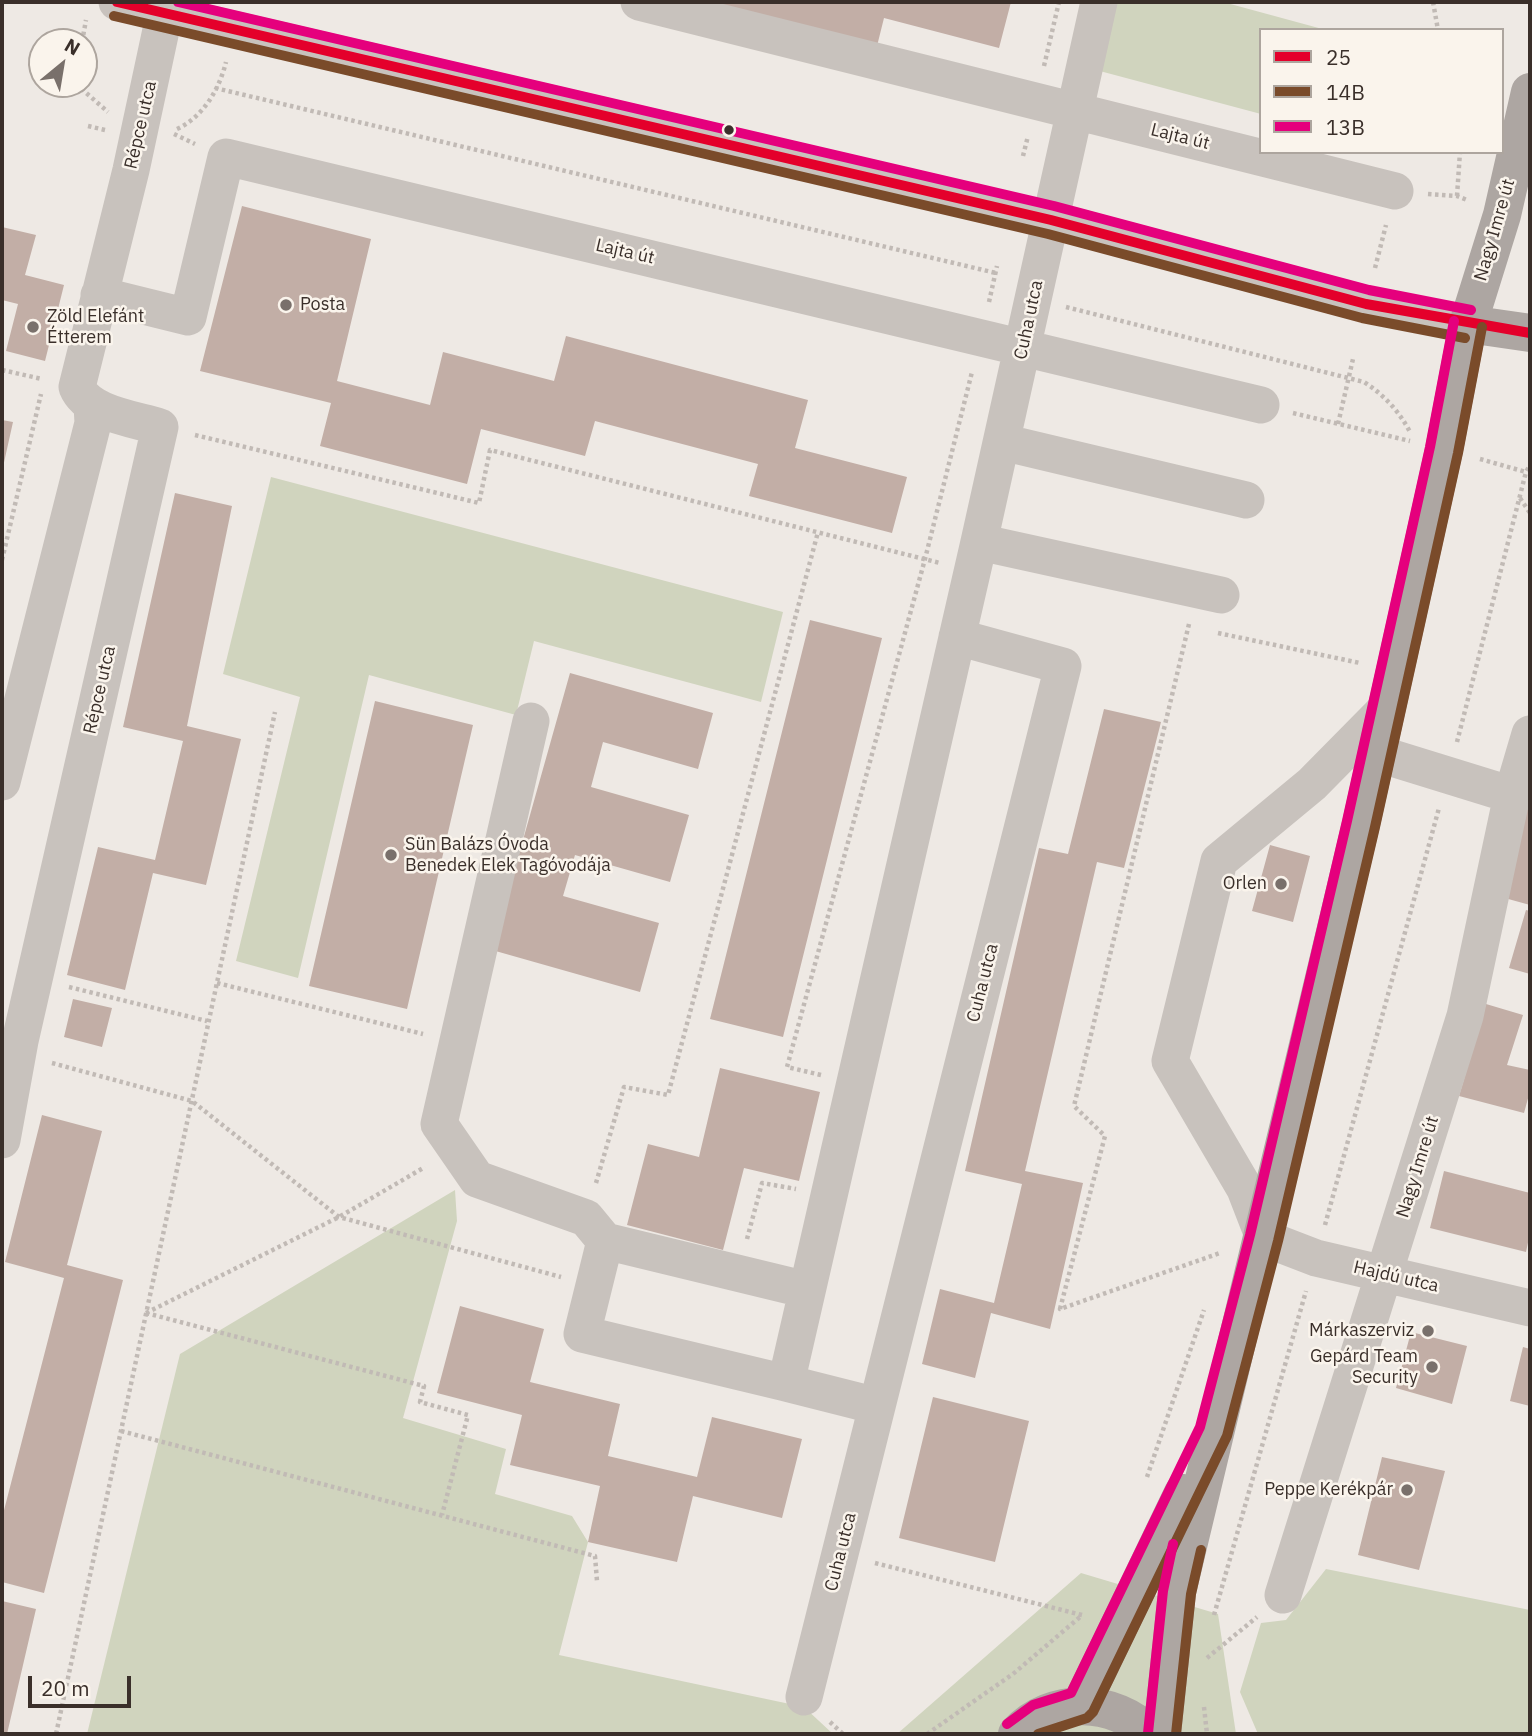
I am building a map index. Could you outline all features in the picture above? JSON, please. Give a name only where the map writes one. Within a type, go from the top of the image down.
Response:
[{"type":"main road","name":"Nagy Imre út","points":[[1162,1734],[1177,1592],[1213,1432],[1264,1238],[1376,754],[1444,450],[1468,324],[1502,215],[1530,92]]},
{"type":"main road","points":[[1468,324],[1530,333]]},
{"type":"main road","name":"Nagy Imre út","points":[[1081,1705],[1213,1432]]},
{"type":"main road","points":[[1017,1734],[1024,1726],[1051,1711],[1081,1705],[1111,1709],[1139,1723],[1149,1734]]},
{"type":"street","points":[[117,2],[166,7],[1051,220],[1366,304],[1468,324]]},
{"type":"street","name":"Lajta út","points":[[639,2],[1395,191]]},
{"type":"street","name":"Cuha utca","points":[[786,1383],[1002,442],[1099,2]]},
{"type":"street","name":"Répce utca","points":[[2,782],[93,422],[92,405],[80,396],[77,387],[166,7]]},
{"type":"street","name":"Lajta út","points":[[99,295],[188,317],[226,157],[1261,405]]},
{"type":"street","points":[[92,405],[160,426]]},
{"type":"street","name":"Répce utca","points":[[2,1140],[15,1032],[35,979],[160,426]]},
{"type":"street","points":[[1002,442],[1246,500]]},
{"type":"street","points":[[976,556],[1208,592]]},
{"type":"street","name":"Cuha utca","points":[[804,1697],[1063,666],[957,637]]},
{"type":"street","points":[[1264,1238],[1245,1189],[1170,1061],[1219,861],[1312,784],[1385,710]]},
{"type":"street","points":[[531,722],[439,1124],[477,1179],[596,1230],[738,1273],[807,1290]]},
{"type":"street","name":"Nagy Imre út","points":[[1283,1595],[1465,1016],[1512,795],[1530,734]]},
{"type":"street","points":[[1376,754],[1512,795]]},
{"type":"street","points":[[596,1230],[592,1286],[582,1334],[877,1406]]},
{"type":"street","name":"Hajdú utca","points":[[1264,1238],[1315,1258],[1530,1308]]},
{"type":"path","points":[[1433,2],[1438,28]]},
{"type":"path","points":[[170,133],[194,121],[223,72]]},
{"type":"path","points":[[215,88],[996,273]]},
{"type":"path","points":[[92,98],[109,113],[112,121]]},
{"type":"path","points":[[88,126],[109,131]]},
{"type":"path","points":[[1457,196],[1460,154]]},
{"type":"path","points":[[1375,268],[1395,191]]},
{"type":"path","points":[[832,1078],[787,1067],[925,559],[997,266]]},
{"type":"path","points":[[1034,299],[1364,382],[1382,394],[1404,420],[1414,442],[1261,405]]},
{"type":"path","points":[[1338,424],[1353,359]]},
{"type":"path","points":[[160,426],[479,503],[490,450],[925,559],[976,556]]},
{"type":"path","points":[[1212,1624],[1449,774],[1530,465]]},
{"type":"path","points":[[1513,468],[1528,474]]},
{"type":"path","points":[[1520,498],[1530,513]]},
{"type":"path","points":[[596,1230],[624,1087],[668,1095],[818,532]]},
{"type":"path","points":[[1208,592],[1188,626],[1074,1106],[1105,1136],[1060,1309],[1224,1252],[1219,1265]]},
{"type":"path","points":[[1188,626],[1202,629]]},
{"type":"path","points":[[1215,632],[1364,664],[1362,677]]},
{"type":"path","points":[[56,1734],[275,712]]},
{"type":"path","points":[[35,979],[207,1021]]},
{"type":"path","points":[[217,983],[457,1043]]},
{"type":"path","points":[[15,1032],[192,1101],[339,1217],[592,1286]]},
{"type":"path","points":[[146,1314],[339,1217],[456,1149]]},
{"type":"path","points":[[738,1273],[762,1182],[803,1191]]},
{"type":"path","points":[[1146,1480],[1207,1303]]},
{"type":"path","points":[[146,1314],[424,1386],[420,1402],[468,1415],[442,1516]]},
{"type":"path","points":[[121,1432],[595,1556],[597,1581]]},
{"type":"path","points":[[840,1553],[1080,1617],[1086,1605]]},
{"type":"path","points":[[1204,1650],[1201,1663],[1283,1595]]},
{"type":"green space","points":[[1111,2],[1223,2],[1319,28],[1259,28],[1259,113],[1096,70]]},
{"type":"green space","points":[[271,477],[783,612],[761,702],[534,641],[516,715],[369,675],[298,978],[236,961],[300,697],[223,674]]},
{"type":"green space","points":[[455,1190],[457,1221],[403,1418],[506,1449],[495,1494],[572,1516],[588,1542],[559,1655],[804,1707],[833,1734],[87,1734],[180,1354]]},
{"type":"green space","points":[[1326,1569],[1530,1610],[1530,1734],[1258,1734],[1240,1692],[1261,1623],[1286,1620]]},
{"type":"green space","points":[[1081,1573],[1218,1614],[1236,1734],[897,1734]]},
{"type":"building","points":[[700,2],[1011,2],[999,48],[884,18],[877,46]]},
{"type":"building","points":[[242,206],[371,239],[337,381],[430,405],[443,352],[554,381],[566,336],[808,400],[795,448],[907,477],[892,533],[749,496],[758,464],[595,421],[585,456],[481,429],[467,484],[320,446],[331,403],[200,371]]},
{"type":"building","name":"Zöld Elefánt Étterem","points":[[2,227],[36,235],[25,275],[64,285],[45,361],[6,351],[18,304],[2,300]]},
{"type":"building","points":[[2,420],[13,422],[3,467],[2,467]]},
{"type":"building","points":[[175,493],[232,506],[187,726],[241,739],[206,885],[153,873],[125,990],[67,975],[98,847],[155,860],[183,741],[123,727]]},
{"type":"building","points":[[810,620],[882,638],[783,1037],[710,1019]]},
{"type":"building","points":[[570,673],[713,713],[698,769],[603,742],[591,787],[689,815],[670,882],[575,855],[563,896],[659,923],[640,992],[492,950]]},
{"type":"building","name":"Sün Balázs Óvoda Benedek Elek Tagóvodája","points":[[375,701],[473,725],[407,1009],[309,986]]},
{"type":"building","points":[[1104,709],[1161,722],[1124,868],[1097,862],[1025,1171],[1083,1183],[1050,1329],[991,1313],[975,1378],[922,1364],[940,1289],[994,1303],[1022,1184],[965,1171],[1039,848],[1068,854]]},
{"type":"building","points":[[1530,800],[1530,905],[1501,897]]},
{"type":"building","name":"Orlen","points":[[1270,845],[1310,856],[1293,922],[1252,911]]},
{"type":"building","points":[[1526,910],[1530,911],[1530,974],[1509,968]]},
{"type":"building","points":[[73,999],[112,1008],[102,1047],[64,1037]]},
{"type":"building","points":[[1486,1004],[1523,1015],[1507,1065],[1530,1070],[1530,1091],[1524,1113],[1459,1096]]},
{"type":"building","points":[[720,1068],[820,1092],[799,1181],[744,1168],[723,1250],[627,1225],[648,1144],[699,1157]]},
{"type":"building","points":[[42,1115],[102,1131],[67,1265],[123,1280],[44,1593],[2,1582],[2,1518],[64,1278],[5,1262]]},
{"type":"building","points":[[1444,1171],[1530,1193],[1530,1233],[1526,1252],[1430,1228]]},
{"type":"building","points":[[460,1306],[544,1329],[530,1382],[620,1404],[608,1456],[697,1477],[712,1417],[802,1439],[782,1518],[693,1496],[677,1562],[588,1542],[600,1486],[510,1465],[522,1415],[437,1393]]},
{"type":"building","name":"Gepárd Team Security","points":[[1411,1332],[1467,1346],[1452,1404],[1396,1388]]},
{"type":"building","points":[[1523,1347],[1530,1349],[1530,1406],[1510,1401]]},
{"type":"building","points":[[933,1397],[1029,1421],[995,1562],[899,1538]]},
{"type":"building","points":[[1382,1457],[1445,1471],[1419,1570],[1358,1555]]},
{"type":"building","points":[[2,1601],[36,1609],[7,1734],[2,1734]]},
{"type":"transit line","name":"25","points":[[117,2],[1051,220],[1366,304],[1530,333]]},
{"type":"transit line","name":"13B","points":[[178,2],[1054,206],[1369,290],[1471,310]]},
{"type":"transit line","name":"14B","points":[[114,16],[1048,234],[1362,318],[1465,338]]},
{"type":"transit line","name":"13B","points":[[1007,1724],[1033,1705],[1071,1693],[1200,1427],[1250,1235],[1347,821],[1430,447],[1454,321]]},
{"type":"transit line","name":"14B","points":[[1038,1734],[1087,1718],[1093,1712],[1227,1436],[1278,1241],[1375,827],[1458,453],[1482,327]]},
{"type":"transit line","name":"13B","points":[[1148,1733],[1163,1591],[1173,1544]]},
{"type":"transit line","name":"14B","points":[[1176,1734],[1191,1594],[1201,1550]]},
{"type":"place","name":"Posta","points":[[286,305]]},
{"type":"place","name":"Zöld Elefánt Étterem","points":[[33,327]]},
{"type":"place","name":"Sün Balázs Óvoda Benedek Elek Tagóvodája","points":[[391,855]]},
{"type":"place","name":"Orlen","points":[[1281,884]]},
{"type":"place","name":"Márkaszerviz","points":[[1428,1331]]},
{"type":"place","name":"Gepárd Team Security","points":[[1432,1367]]},
{"type":"place","name":"Peppe Kerékpár","points":[[1407,1490]]}]
